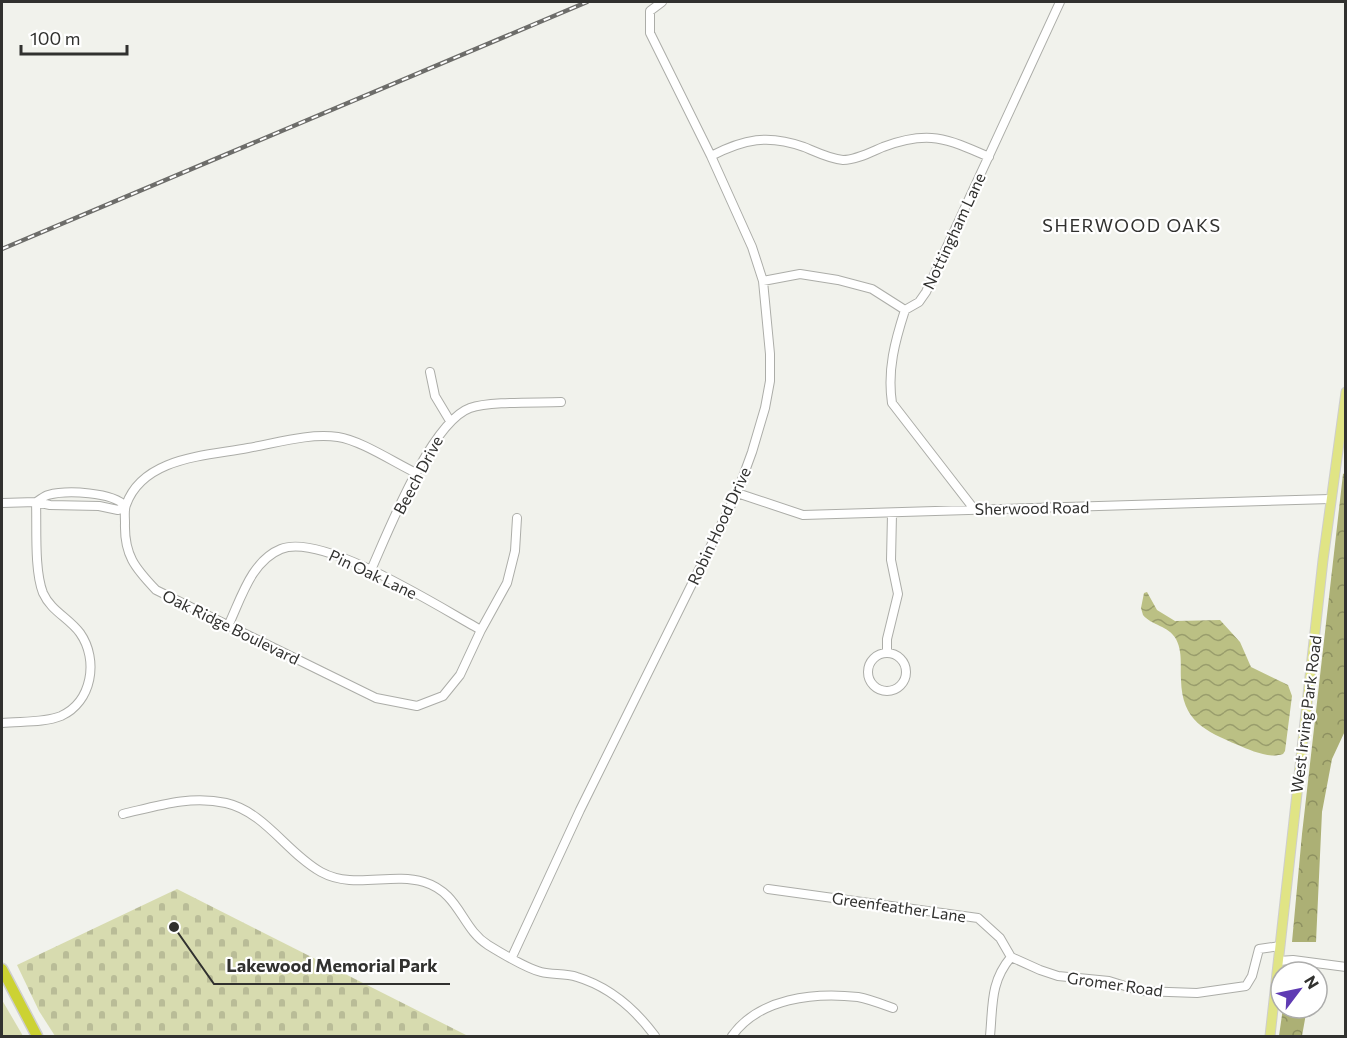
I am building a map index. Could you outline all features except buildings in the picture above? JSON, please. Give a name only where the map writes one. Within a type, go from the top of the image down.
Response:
[{"type":"highway","points":[[2,969],[37,1036]]},
{"type":"main road","name":"West Irving Park Road","points":[[1278,960],[1330,500],[1346,392]]},
{"type":"main road","name":"West Irving Park Road","points":[[1270,1036],[1272,1020]]},
{"type":"street","name":"Robin Hood Drive","points":[[512,957],[565,847],[580,810],[737,493],[759,430],[770,381],[770,354],[763,281],[752,247],[711,156],[650,33],[650,11],[662,2]]},
{"type":"street","name":"Nottingham Lane","points":[[974,509],[892,403],[889,384],[893,346],[905,310],[919,302],[926,292],[1060,2]]},
{"type":"street","points":[[711,156],[743,142],[771,139],[790,142],[844,160],[901,140],[921,137],[954,141],[989,157]]},
{"type":"street","points":[[763,281],[800,274],[838,280],[872,289],[905,310]]},
{"type":"street","points":[[430,372],[435,396],[450,421]]},
{"type":"street","name":"Beech Drive","points":[[371,570],[416,473],[440,433],[450,421],[469,408],[561,402]]},
{"type":"street","points":[[2,503],[36,502],[50,505],[99,506],[118,510],[125,506],[137,484],[165,466],[192,458],[317,436],[339,437],[352,441],[416,473]]},
{"type":"street","name":"Sherwood Road","points":[[737,493],[803,515],[1330,500]]},
{"type":"street","points":[[2,723],[60,716],[84,694],[90,672],[88,649],[84,639],[78,630],[50,605],[41,586],[36,502]]},
{"type":"street","name":"Oak Ridge Boulevard","points":[[125,506],[126,550],[137,570],[156,590],[376,698],[417,706],[443,696],[460,675],[507,583],[515,550],[517,518]]},
{"type":"street","points":[[887,653],[887,639],[898,594],[891,560],[892,514]]},
{"type":"street","name":"Pin Oak Lane","points":[[228,626],[254,570],[282,548],[320,549],[371,570],[481,630]]},
{"type":"street","points":[[887,653],[899,656],[906,667],[907,674],[902,684],[891,691],[878,689],[873,685],[868,672],[873,660],[887,653]]},
{"type":"street","points":[[123,814],[184,800],[229,803],[258,820],[275,833],[295,855],[322,873],[345,880],[374,882],[403,879],[424,882],[438,888],[454,901],[471,927],[486,944],[539,971],[576,976],[616,995],[642,1019],[655,1036]]},
{"type":"street","name":"Greenfeather Lane","points":[[768,889],[978,918],[1000,938],[1011,957]]},
{"type":"street","name":"Gromer Road","points":[[1011,957],[1058,976],[1092,978],[1141,991],[1197,993],[1246,986],[1252,976],[1259,949],[1280,946]]},
{"type":"street","points":[[990,1036],[995,983],[1001,969],[1011,957]]},
{"type":"street","points":[[1329,965],[1346,967]]},
{"type":"street","points":[[732,1036],[740,1025],[748,1020],[766,1009],[794,998],[828,995],[860,998],[893,1008]]},
{"type":"green space","points":[[1345,473],[1345,731],[1332,759],[1322,812],[1316,942],[1292,942],[1302,834],[1343,474]]},
{"type":"green space","points":[[177,889],[468,1036],[55,1036],[39,1011],[17,965]]},
{"type":"green space","points":[[2,1000],[23,1036],[2,1036]]},
{"type":"green space","points":[[1281,1020],[1305,1020],[1302,1036],[1279,1036]]},
{"type":"water","points":[[1147,592],[1157,610],[1175,621],[1220,620],[1240,642],[1251,667],[1288,685],[1292,696],[1283,754],[1266,755],[1238,745],[1215,735],[1191,715],[1182,694],[1178,644],[1173,634],[1143,615],[1141,608],[1144,593]]},
{"type":"railway","points":[[2,249],[587,2]]},
{"type":"place","name":"Lakewood Memorial Park","points":[[174,927]]},
{"type":"district","name":"SHERWOOD OAKS","points":[[1132,226]]}]
